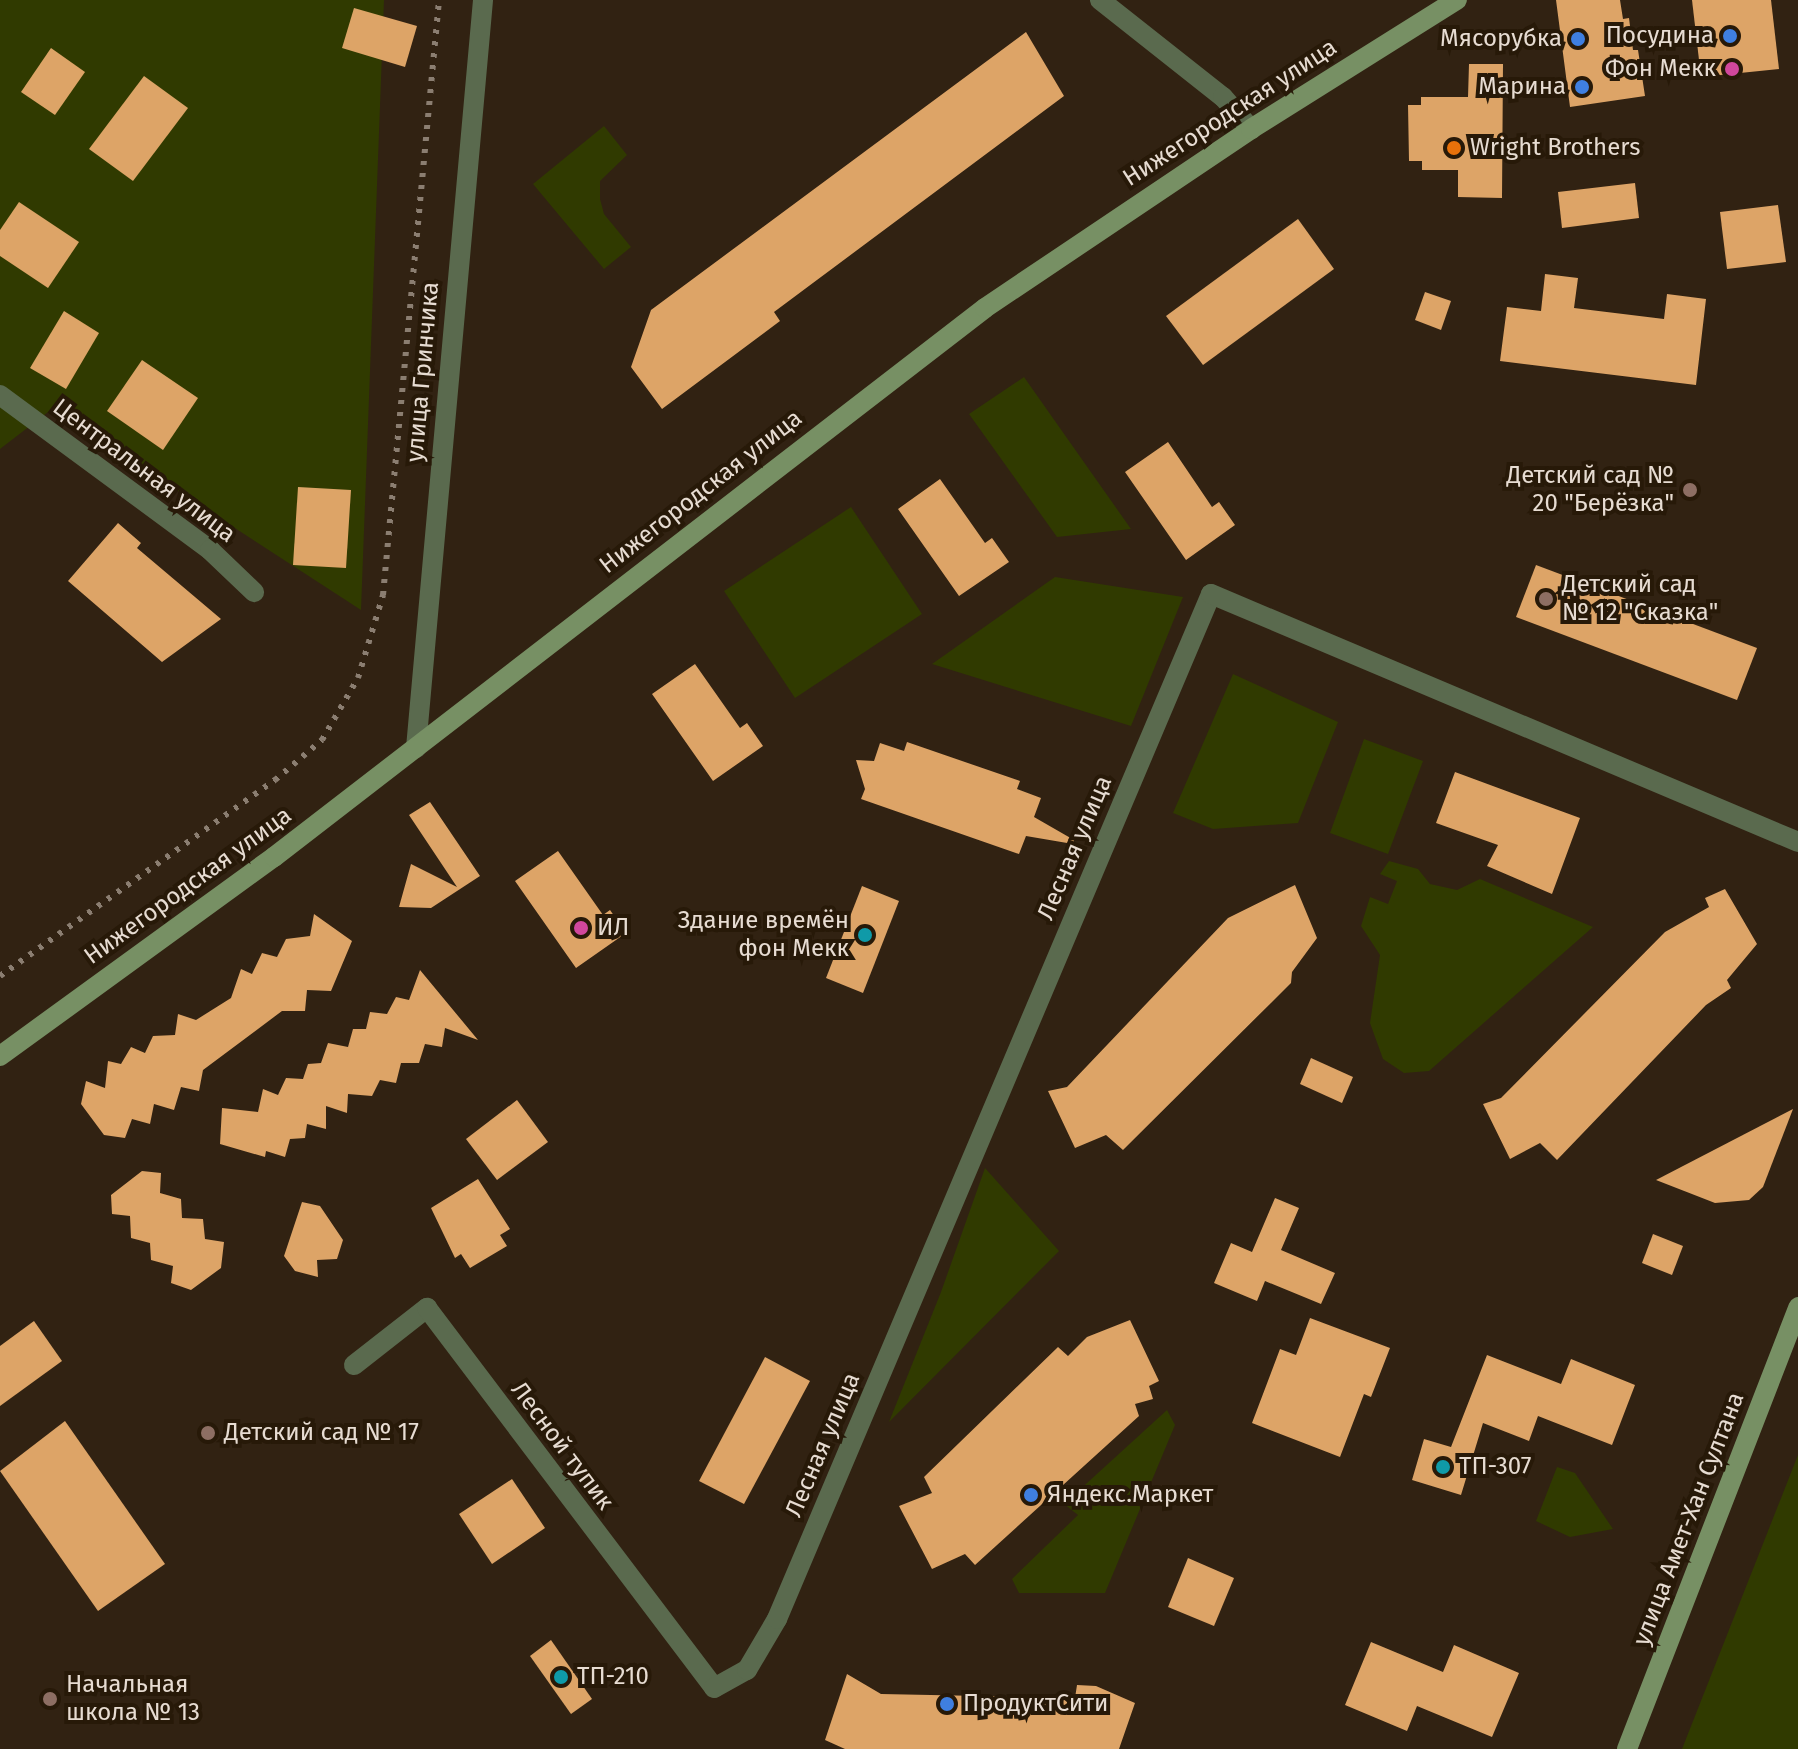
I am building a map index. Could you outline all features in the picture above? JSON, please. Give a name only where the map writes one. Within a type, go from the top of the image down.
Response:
[{"type":"street","name":"улица Гринчика","points":[[416,748],[483,0]]},
{"type":"street","points":[[1100,0],[1223,97],[1251,129]]},
{"type":"street","name":"Нижегородская улица","points":[[0,1056],[416,748],[920,356],[1251,129],[1457,0]]},
{"type":"street","name":"Центральная улица","points":[[0,395],[210,550],[254,592]]},
{"type":"street","name":"Лесная улица","points":[[714,1688],[747,1670],[777,1619],[1211,594],[1798,842]]},
{"type":"street","name":"улица Амет-Хан Султана","points":[[1627,1749],[1798,1307]]},
{"type":"street","name":"Лесной тупик","points":[[354,1365],[427,1308],[714,1688]]},
{"type":"green space","points":[[0,0],[384,0],[361,610],[52,409],[0,449]]},
{"type":"green space","points":[[604,126],[627,155],[600,181],[600,199],[604,214],[631,247],[604,269],[533,184]]},
{"type":"green space","points":[[1024,377],[1131,529],[1057,537],[969,414]]},
{"type":"green space","points":[[851,507],[922,614],[795,698],[724,591]]},
{"type":"green space","points":[[1055,577],[1183,597],[1131,726],[932,664]]},
{"type":"green space","points":[[1233,674],[1338,722],[1298,823],[1213,829],[1173,813]]},
{"type":"green space","points":[[1364,739],[1423,761],[1388,854],[1330,833]]},
{"type":"green space","points":[[1389,861],[1418,869],[1430,884],[1457,890],[1480,879],[1593,927],[1429,1071],[1404,1073],[1383,1059],[1370,1023],[1380,955],[1361,926],[1370,897],[1388,904],[1397,881],[1380,874]]},
{"type":"green space","points":[[985,1168],[1059,1251],[889,1422],[941,1292]]},
{"type":"green space","points":[[1167,1410],[1175,1425],[1105,1593],[1019,1593],[1012,1579],[1078,1515],[1064,1504]]},
{"type":"green space","points":[[1798,1455],[1798,1749],[1682,1749]]},
{"type":"green space","points":[[1557,1467],[1575,1473],[1613,1529],[1570,1537],[1536,1521]]},
{"type":"building","points":[[1556,0],[1620,0],[1623,19],[1629,18],[1633,50],[1638,50],[1645,96],[1570,107]]},
{"type":"building","points":[[1692,0],[1771,0],[1779,69],[1701,77]]},
{"type":"building","points":[[354,8],[417,26],[405,67],[342,48]]},
{"type":"building","points":[[1026,32],[1064,96],[774,312],[780,321],[662,409],[631,367],[651,310]]},
{"type":"building","points":[[51,48],[85,72],[55,115],[21,92]]},
{"type":"building","points":[[1469,64],[1503,64],[1502,198],[1458,197],[1458,170],[1422,170],[1422,161],[1409,161],[1408,105],[1421,105],[1421,97],[1468,97]]},
{"type":"building","points":[[144,76],[188,108],[133,181],[89,149]]},
{"type":"building","points":[[1635,183],[1639,218],[1562,228],[1558,192]]},
{"type":"building","points":[[19,202],[79,242],[48,288],[0,256],[0,230]]},
{"type":"building","points":[[1778,205],[1786,262],[1727,269],[1720,212]]},
{"type":"building","points":[[1298,219],[1334,269],[1203,365],[1166,316]]},
{"type":"building","points":[[1545,274],[1578,278],[1574,308],[1664,319],[1667,294],[1706,299],[1696,385],[1500,361],[1507,307],[1541,311]]},
{"type":"building","points":[[1425,292],[1451,301],[1441,330],[1415,320]]},
{"type":"building","points":[[64,311],[99,333],[66,389],[30,368]]},
{"type":"building","points":[[142,360],[198,398],[163,450],[107,411]]},
{"type":"building","points":[[1168,442],[1212,507],[1219,502],[1235,525],[1186,560],[1125,472]]},
{"type":"building","points":[[940,479],[985,543],[992,538],[1009,562],[959,596],[898,509]]},
{"type":"building","points":[[298,487],[351,490],[346,568],[293,565]]},
{"type":"building","points":[[118,523],[141,543],[137,548],[221,619],[162,662],[68,581]]},
{"type":"building","points":[[1536,565],[1757,648],[1737,700],[1516,617]]},
{"type":"building","points":[[695,664],[740,728],[747,723],[763,746],[713,781],[652,694]]},
{"type":"building","points":[[907,742],[1020,781],[1017,789],[1041,798],[1034,817],[1074,840],[1073,844],[1026,836],[1019,854],[861,799],[865,789],[856,760],[874,761],[880,743],[904,751]]},
{"type":"building","points":[[1455,772],[1580,818],[1552,894],[1487,866],[1498,845],[1436,823]]},
{"type":"building","points":[[430,802],[480,876],[431,908],[399,907],[411,864],[457,887],[409,815]]},
{"type":"building","points":[[558,851],[603,915],[610,910],[626,933],[576,968],[515,881]]},
{"type":"building","points":[[1295,885],[1317,938],[1292,972],[1291,983],[1123,1150],[1106,1135],[1075,1148],[1048,1091],[1067,1087],[1228,918]]},
{"type":"building","points":[[862,886],[899,901],[863,993],[826,978]]},
{"type":"building","points":[[1725,889],[1757,944],[1727,980],[1731,988],[1706,1005],[1557,1160],[1540,1143],[1510,1159],[1483,1104],[1501,1098],[1665,932],[1709,907],[1705,898]]},
{"type":"building","points":[[314,914],[352,941],[331,991],[307,990],[305,1011],[282,1011],[203,1070],[199,1091],[181,1087],[174,1110],[154,1104],[150,1124],[132,1119],[125,1138],[104,1135],[81,1104],[86,1081],[105,1088],[108,1061],[121,1064],[131,1047],[145,1053],[153,1036],[175,1035],[178,1014],[196,1020],[231,998],[241,969],[252,974],[262,953],[277,957],[286,939],[310,936]]},
{"type":"building","points":[[420,970],[478,1040],[445,1028],[442,1047],[425,1044],[419,1063],[401,1063],[396,1083],[380,1080],[372,1096],[348,1094],[347,1113],[326,1106],[326,1129],[307,1124],[305,1138],[290,1139],[285,1157],[266,1151],[265,1157],[220,1144],[222,1108],[258,1112],[263,1089],[278,1095],[286,1078],[303,1079],[308,1064],[321,1063],[328,1043],[348,1047],[353,1029],[366,1029],[370,1012],[387,1014],[396,997],[409,1000]]},
{"type":"building","points":[[1311,1058],[1353,1077],[1342,1103],[1300,1084]]},
{"type":"building","points":[[517,1100],[548,1142],[497,1180],[466,1139]]},
{"type":"building","points":[[1793,1109],[1763,1187],[1749,1200],[1715,1203],[1656,1180]]},
{"type":"building","points":[[142,1171],[161,1173],[160,1193],[181,1199],[182,1218],[203,1219],[205,1239],[224,1242],[221,1268],[191,1290],[171,1283],[173,1266],[151,1260],[150,1243],[131,1238],[130,1216],[112,1214],[111,1195]]},
{"type":"building","points":[[478,1179],[510,1229],[500,1235],[507,1246],[470,1268],[461,1254],[455,1258],[431,1208]]},
{"type":"building","points":[[1275,1198],[1299,1208],[1281,1250],[1335,1273],[1321,1304],[1265,1281],[1257,1301],[1214,1283],[1231,1243],[1252,1252]]},
{"type":"building","points":[[302,1202],[320,1206],[343,1240],[337,1259],[317,1260],[318,1277],[295,1271],[284,1256]]},
{"type":"building","points":[[1653,1234],[1683,1246],[1672,1275],[1642,1263]]},
{"type":"building","points":[[1310,1318],[1390,1348],[1371,1397],[1364,1394],[1340,1457],[1252,1423],[1280,1349],[1296,1355]]},
{"type":"building","points":[[1130,1320],[1159,1381],[1149,1386],[1153,1399],[1135,1404],[1139,1416],[975,1565],[965,1554],[932,1569],[899,1506],[932,1493],[924,1477],[1058,1347],[1068,1356],[1087,1337]]},
{"type":"building","points":[[34,1321],[62,1361],[0,1406],[0,1346]]},
{"type":"building","points":[[1487,1355],[1561,1384],[1571,1359],[1635,1385],[1612,1445],[1538,1416],[1529,1441],[1483,1423],[1461,1495],[1412,1480],[1424,1439],[1451,1447]]},
{"type":"building","points":[[765,1357],[810,1381],[744,1504],[699,1481]]},
{"type":"building","points":[[65,1421],[165,1564],[98,1611],[0,1471]]},
{"type":"building","points":[[512,1479],[545,1528],[492,1564],[459,1514]]},
{"type":"building","points":[[1188,1558],[1234,1578],[1214,1626],[1168,1607]]},
{"type":"building","name":"ТП-210","points":[[551,1640],[592,1699],[571,1714],[530,1656]]},
{"type":"building","points":[[1371,1642],[1443,1672],[1454,1645],[1519,1673],[1492,1737],[1417,1706],[1407,1731],[1345,1705]]},
{"type":"building","points":[[847,1674],[881,1694],[1075,1698],[1077,1685],[1096,1686],[1135,1703],[1119,1749],[845,1749],[825,1740]]},
{"type":"railway","points":[[0,976],[275,780],[322,740],[358,678],[383,595],[439,0]]},
{"type":"place","name":"Посудина","points":[[1730,36]]},
{"type":"place","name":"Мясорубка","points":[[1578,39]]},
{"type":"place","name":"Фон Мекк","points":[[1732,69]]},
{"type":"place","name":"Марина","points":[[1582,87]]},
{"type":"place","name":"Wright Brothers","points":[[1454,148]]},
{"type":"place","name":"Детский сад № 20 \"Берёзка\"","points":[[1690,490]]},
{"type":"place","name":"Детский сад № 12 \"Сказка\"","points":[[1546,599]]},
{"type":"place","name":"ИЛ","points":[[581,928]]},
{"type":"place","name":"Здание времён фон Мекк","points":[[865,935]]},
{"type":"place","name":"Детский сад № 17","points":[[208,1433]]},
{"type":"place","name":"ТП-307","points":[[1443,1467]]},
{"type":"place","name":"Яндекс.Маркет","points":[[1031,1495]]},
{"type":"place","name":"ТП-210","points":[[561,1677]]},
{"type":"place","name":"Начальная школа № 13","points":[[50,1699]]},
{"type":"place","name":"ПродуктСити","points":[[947,1704]]}]
